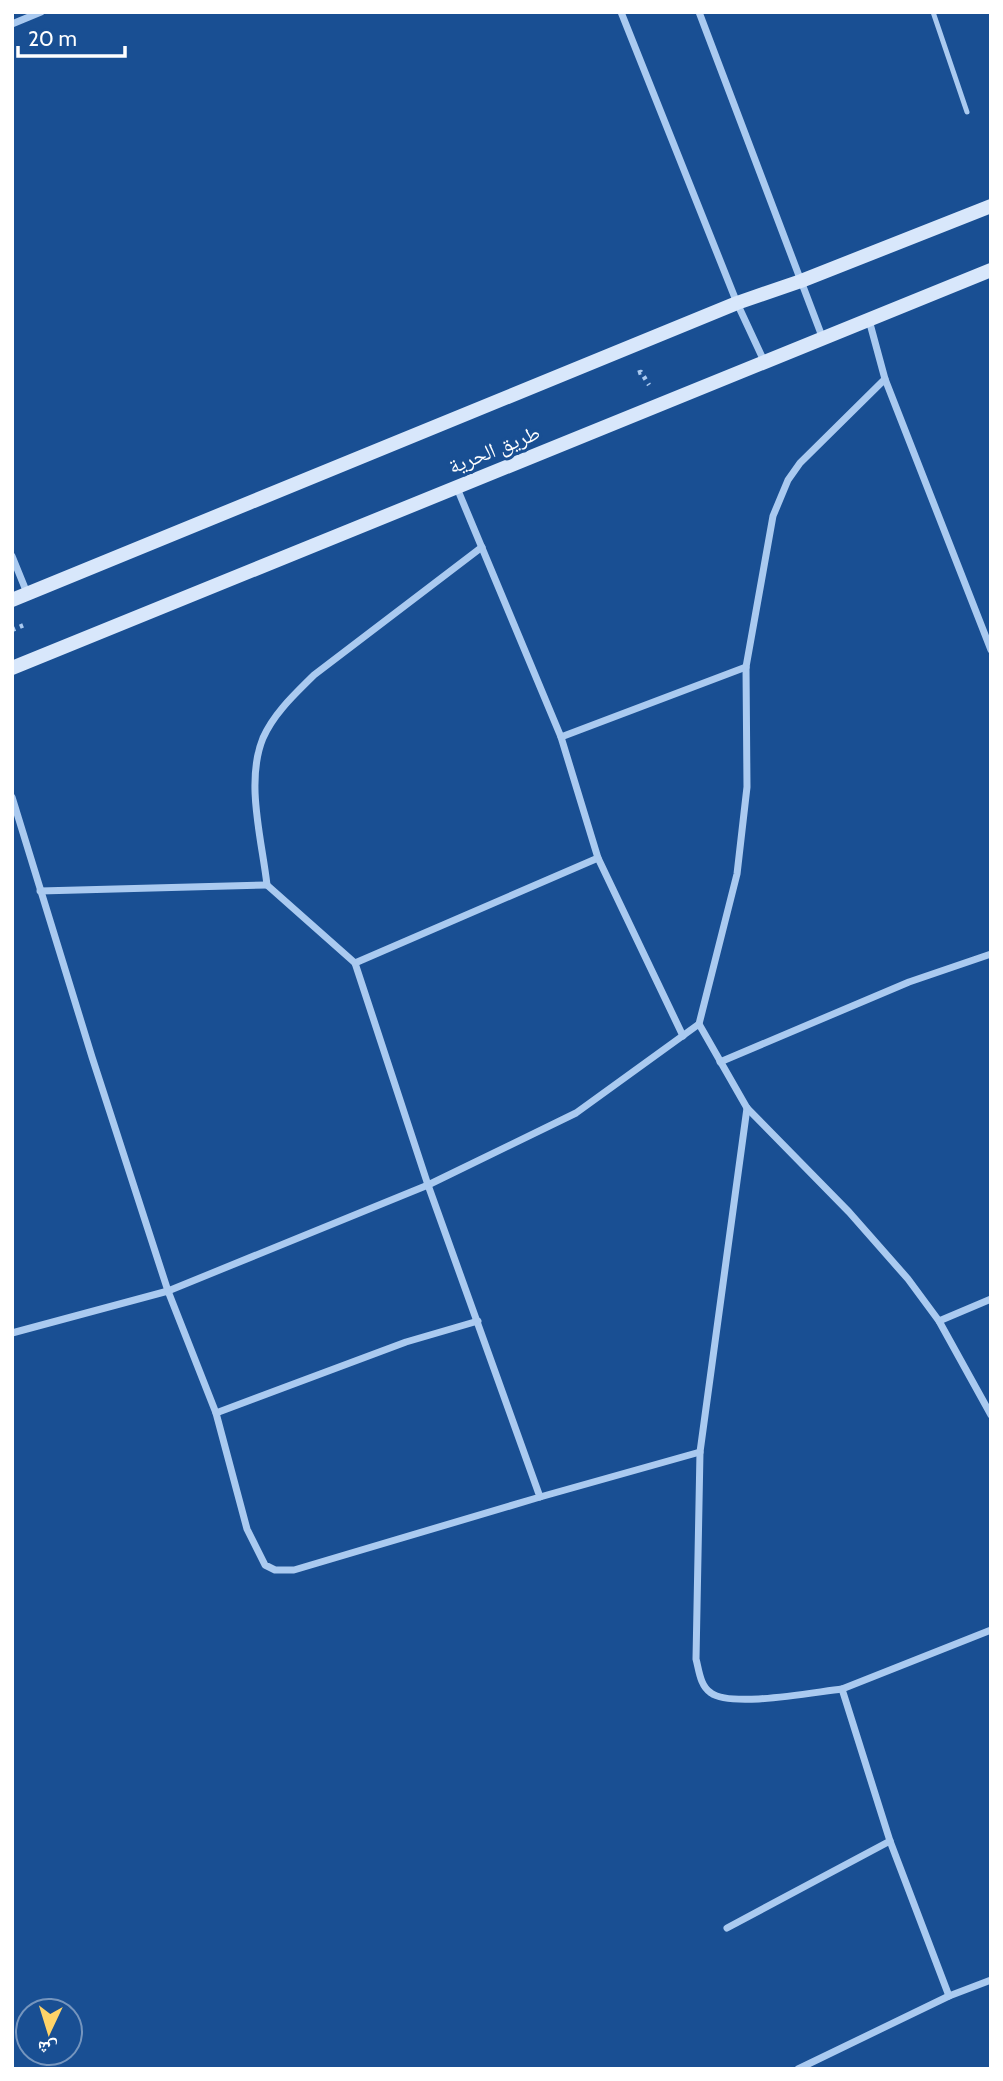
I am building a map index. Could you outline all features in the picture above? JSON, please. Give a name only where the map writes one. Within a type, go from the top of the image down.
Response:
[{"type":"main road","name":"طريق الحرية","points":[[12,600],[737,303],[802,281],[991,206]]},
{"type":"main road","name":"طريق الحرية","points":[[12,668],[991,270]]},
{"type":"street","points":[[12,24],[41,12]]},
{"type":"street","points":[[621,12],[737,303],[764,361]]},
{"type":"street","points":[[699,12],[823,340]]},
{"type":"street","points":[[869,320],[885,379],[991,650]]},
{"type":"street","points":[[12,1333],[168,1291],[428,1185],[576,1113],[699,1024],[737,874],[747,787],[746,667],[768,535],[779,498],[800,463],[885,379]]},
{"type":"street","points":[[457,487],[561,737],[597,858],[683,1036]]},
{"type":"street","points":[[482,547],[314,675],[277,715],[256,760],[257,801],[267,885],[355,963],[428,1185],[540,1497]]},
{"type":"street","points":[[12,556],[27,594]]},
{"type":"street","points":[[561,737],[746,667]]},
{"type":"street","points":[[12,797],[168,1291],[216,1413],[247,1529],[265,1565],[275,1570],[295,1570],[700,1452]]},
{"type":"street","points":[[355,963],[597,858]]},
{"type":"street","points":[[40,891],[267,885]]},
{"type":"street","points":[[720,1062],[909,982],[991,954]]},
{"type":"street","points":[[699,1024],[747,1108],[849,1212],[908,1279],[939,1321],[991,1415]]},
{"type":"street","points":[[747,1108],[700,1452],[695,1608],[696,1658],[702,1683],[709,1692],[731,1700],[842,1689],[991,1630]]},
{"type":"street","points":[[939,1321],[991,1299]]},
{"type":"street","points":[[216,1413],[406,1342],[478,1321]]},
{"type":"street","points":[[842,1689],[890,1841],[949,1996]]},
{"type":"street","points":[[727,1928],[890,1841]]},
{"type":"street","points":[[798,2069],[949,1996],[991,1980]]},
{"type":"lane","points":[[933,12],[967,112]]},
{"type":"path","points":[[629,377],[641,372],[659,404]]},
{"type":"path","points":[[12,630],[25,625]]}]
